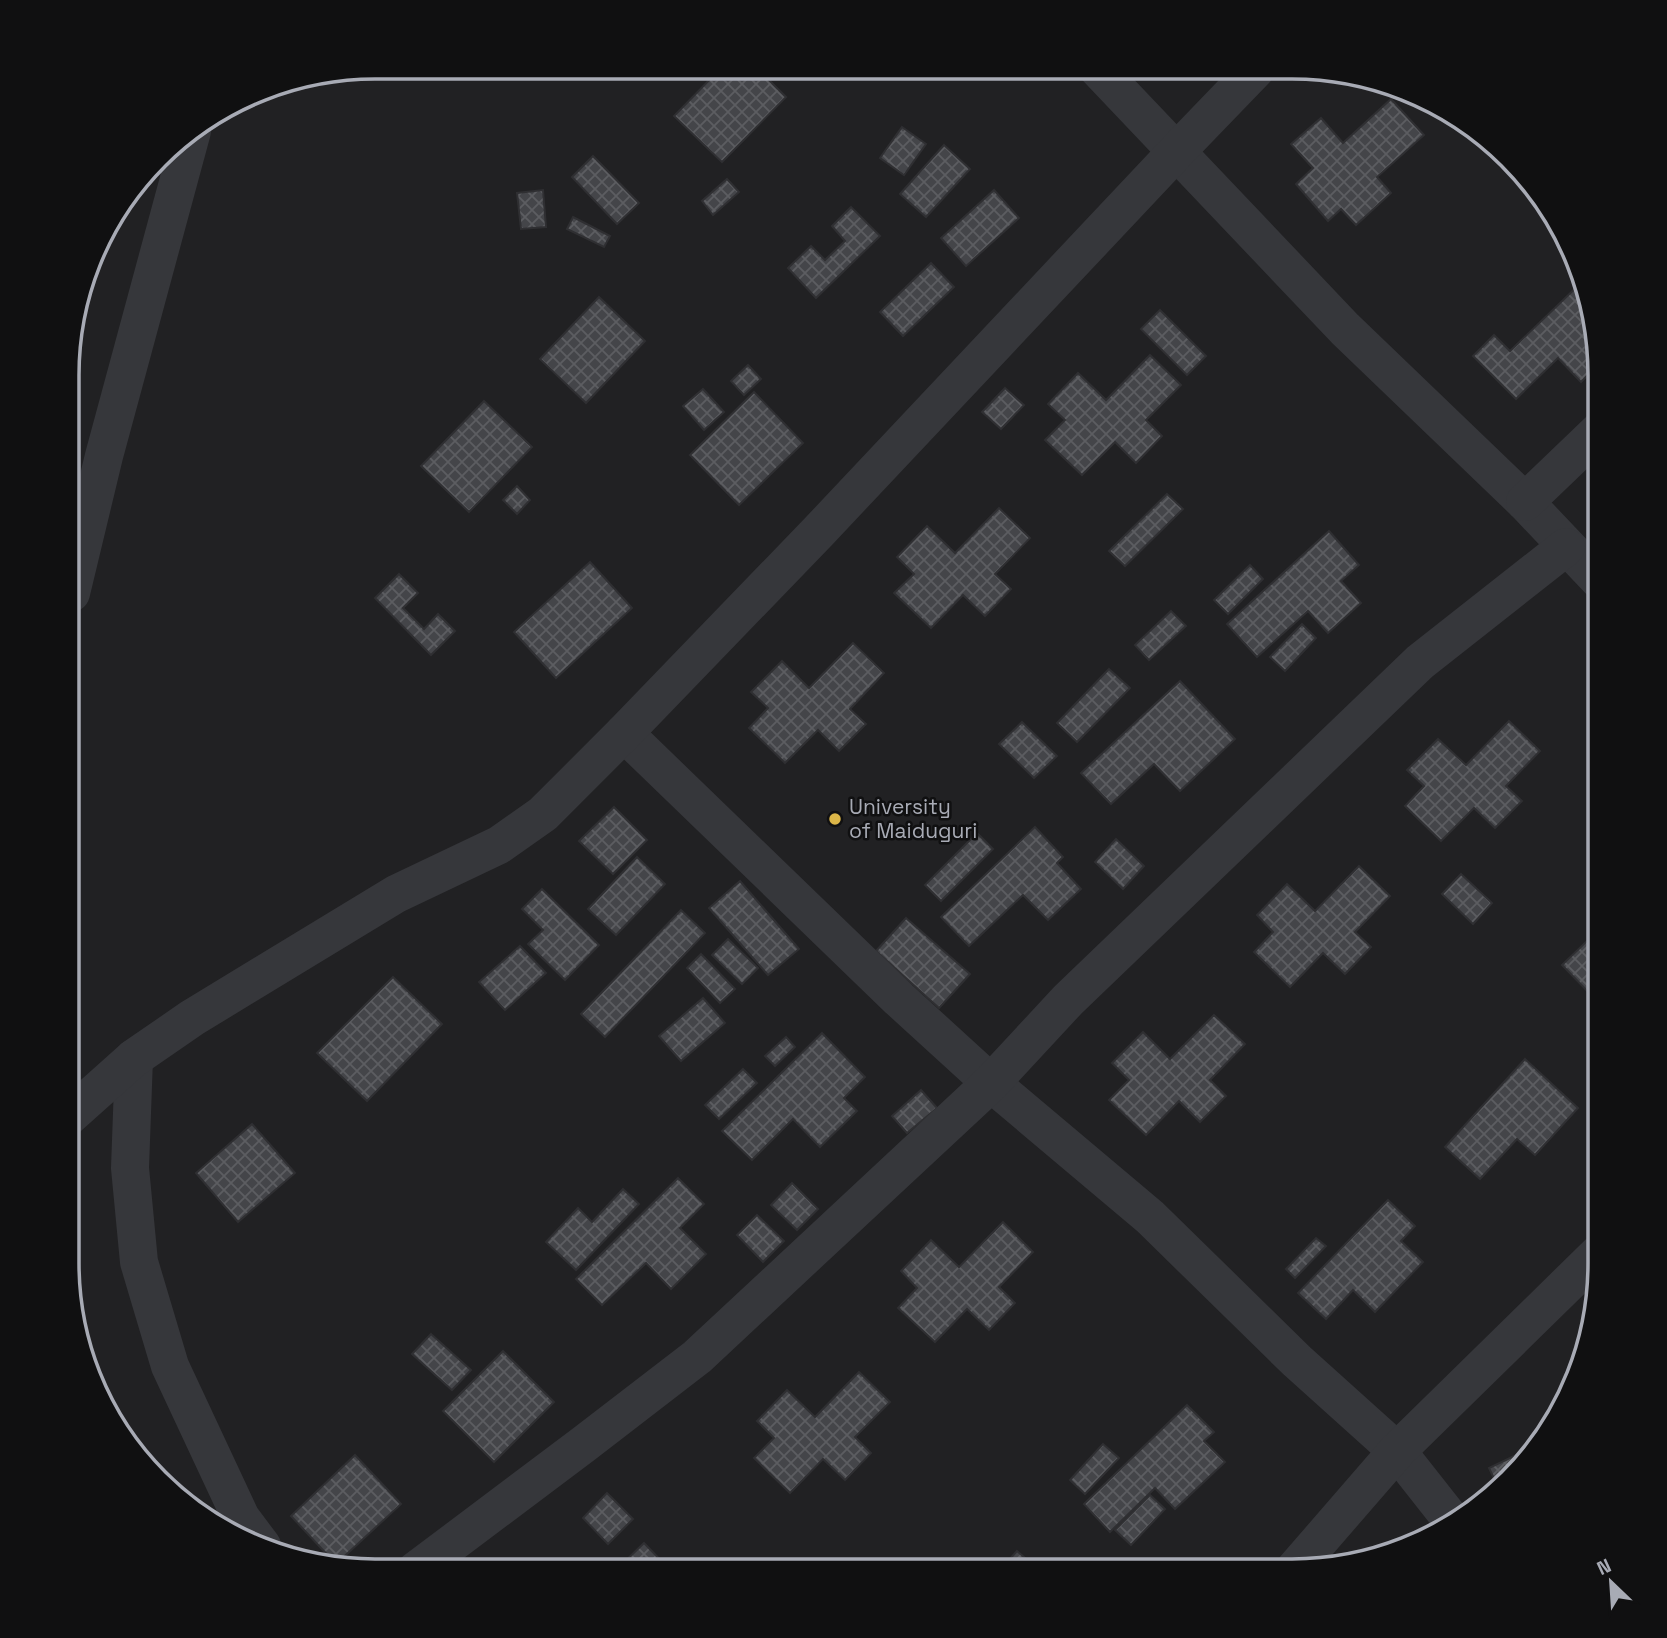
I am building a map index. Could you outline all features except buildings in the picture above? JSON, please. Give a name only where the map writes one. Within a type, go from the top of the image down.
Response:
[{"type":"street","points":[[1107,79],[1345,329],[1525,502],[1588,569]]},
{"type":"street","points":[[79,1106],[134,1058],[192,1018],[396,894],[499,845],[542,814],[819,531],[1246,79]]},
{"type":"street","points":[[79,560],[104,456],[188,146]]},
{"type":"street","points":[[1525,502],[1588,442]]},
{"type":"street","points":[[431,1559],[697,1357],[991,1083],[1068,1000],[1420,662],[1566,547]]},
{"type":"street","points":[[624,733],[890,990],[991,1083],[1150,1217],[1297,1361],[1397,1451],[1448,1515]]},
{"type":"street","points":[[134,1058],[130,1168],[139,1262],[170,1366],[241,1518],[252,1532]]},
{"type":"street","points":[[1303,1559],[1397,1451],[1588,1264]]},
{"type":"shaded area","name":"University of Maiduguri","points":[[355,79],[1312,79],[1350,84],[1387,94],[1440,118],[1502,165],[1527,195],[1549,227],[1573,280],[1583,317],[1588,355],[1588,1283],[1583,1321],[1573,1358],[1549,1411],[1502,1473],[1472,1498],[1440,1520],[1387,1544],[1350,1554],[1312,1559],[355,1559],[317,1554],[280,1544],[227,1520],[165,1473],[140,1443],[118,1411],[94,1358],[84,1321],[79,1283],[81,336],[94,280],[109,244],[129,210],[165,165],[210,129],[244,109],[298,89]]},
{"type":"place","name":"University of Maiduguri","points":[[835,819]]}]
